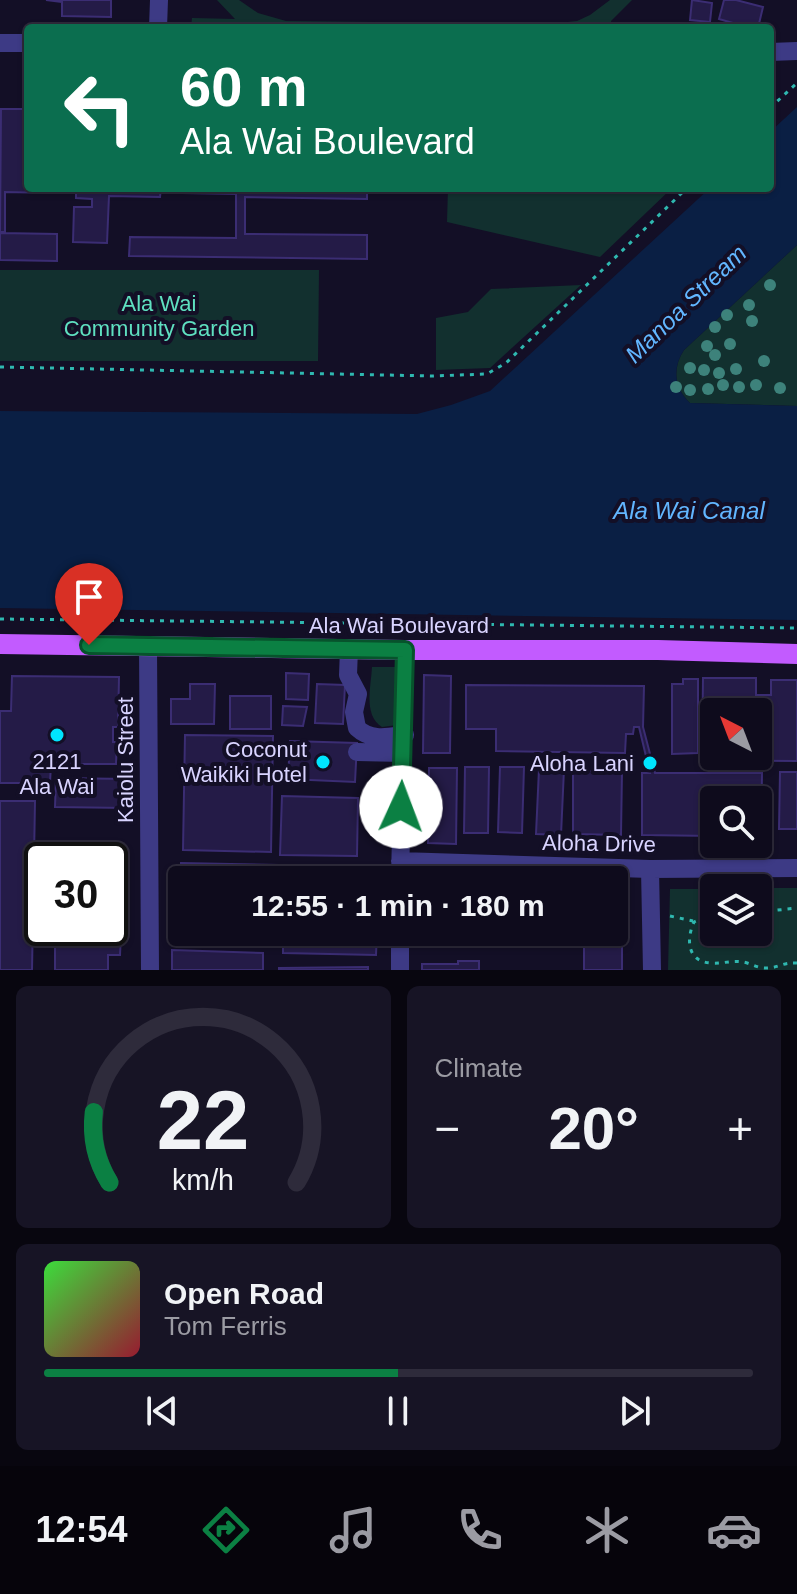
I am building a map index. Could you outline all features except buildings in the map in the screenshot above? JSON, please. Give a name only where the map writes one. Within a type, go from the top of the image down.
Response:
[{"type":"main road","name":"Ala Wai Boulevard","points":[[0,644],[797,654]]},
{"type":"street","points":[[158,24],[159,0]]},
{"type":"street","points":[[0,43],[24,43]]},
{"type":"street","points":[[774,52],[797,51]]},
{"type":"street","name":"Kaiolu Street","points":[[148,646],[150,970]]},
{"type":"street","points":[[349,649],[347,670],[358,694],[354,712],[357,728],[368,736],[404,744]]},
{"type":"street","points":[[400,866],[405,650]]},
{"type":"street","points":[[357,752],[404,744]]},
{"type":"street","name":"Aloha Drive","points":[[628,869],[797,868]]},
{"type":"street","points":[[650,869],[652,970]]},
{"type":"street","points":[[400,946],[400,970]]},
{"type":"path","points":[[774,104],[797,83]]},
{"type":"path","points":[[0,367],[487,374],[506,363],[683,192]]},
{"type":"path","points":[[0,619],[797,628]]},
{"type":"path","points":[[772,911],[797,908]]},
{"type":"path","points":[[666,915],[688,918],[694,922]]},
{"type":"path","points":[[700,919],[694,922],[687,942],[692,954],[700,961],[741,961],[766,969],[785,962],[797,963]]},
{"type":"green space","points":[[217,0],[239,0],[258,13],[286,21],[549,24],[191,24],[192,18],[235,19]]},
{"type":"green space","points":[[610,0],[632,0],[611,24],[549,24],[577,21]]},
{"type":"green space","points":[[448,192],[668,192],[600,257],[447,222]]},
{"type":"green space","points":[[797,245],[797,406],[690,403],[676,378],[684,350]]},
{"type":"green space","name":"Ala Wai Community Garden","points":[[0,270],[319,270],[318,361],[0,361]]},
{"type":"green space","points":[[581,285],[490,368],[436,370],[436,318],[468,312],[491,289]]},
{"type":"green space","points":[[372,667],[397,667],[397,725],[382,727],[372,715]]},
{"type":"green space","points":[[772,888],[797,888],[797,970],[668,970],[670,889],[700,889],[700,946],[772,946]]},
{"type":"water","name":"Ala Wai Canal","points":[[797,107],[797,245],[684,350],[676,378],[690,403],[797,406],[797,620],[0,608],[0,411],[417,414],[490,391],[706,192],[774,192],[774,128]]},
{"type":"place","name":"2121 Ala Wai","points":[[57,735]]},
{"type":"place","name":"Coconut Waikiki Hotel","points":[[323,762]]},
{"type":"place","name":"Aloha Lani","points":[[650,763]]},
{"type":"route","points":[[89,645],[405,650],[401,807]]},
{"type":"water label","name":"Manoa Stream","points":[[686,304]]}]
